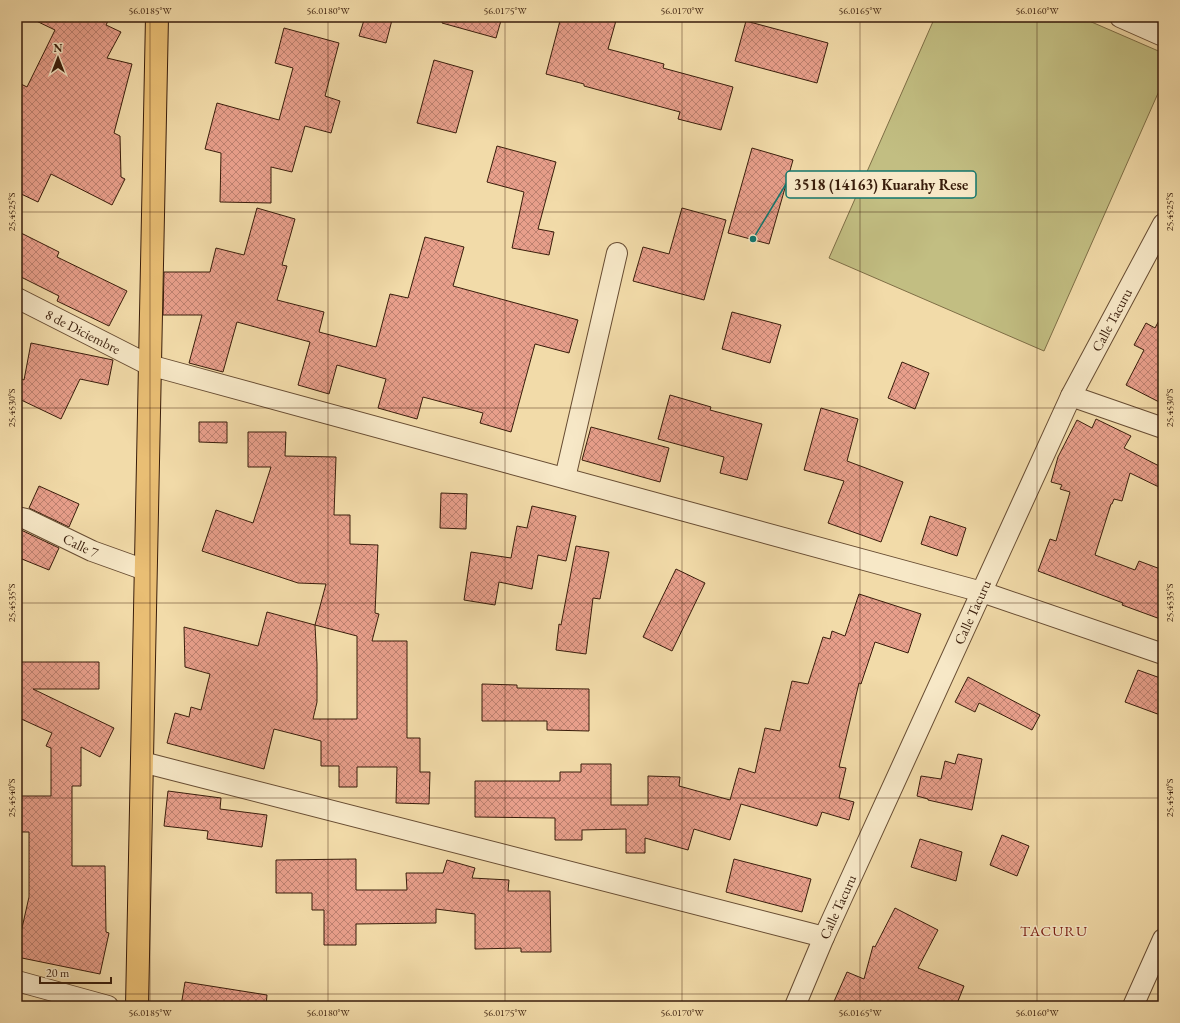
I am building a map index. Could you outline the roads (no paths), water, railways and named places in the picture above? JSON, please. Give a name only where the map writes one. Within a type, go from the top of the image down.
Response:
[{"type":"main road","points":[[137,1006],[156,17]]},
{"type":"street","points":[[1120,17],[1163,36]]},
{"type":"street","name":"Calle Tacuru","points":[[796,1006],[824,936],[1071,396],[1163,224]]},
{"type":"street","points":[[565,478],[617,253]]},
{"type":"street","name":"8 de Diciembre","points":[[17,298],[149,366],[982,592],[1163,654]]},
{"type":"street","points":[[1071,396],[1163,428]]},
{"type":"street","name":"Calle 7","points":[[17,517],[26,519],[92,551],[145,570]]},
{"type":"street","points":[[142,762],[824,936]]},
{"type":"street","points":[[1133,1006],[1163,939]]},
{"type":"street","points":[[17,981],[108,1006]]},
{"type":"place","name":"3518 (14163) Kuarahy Rese","points":[[753,239]]},
{"type":"district","name":"TACURU","points":[[1054,931]]}]
